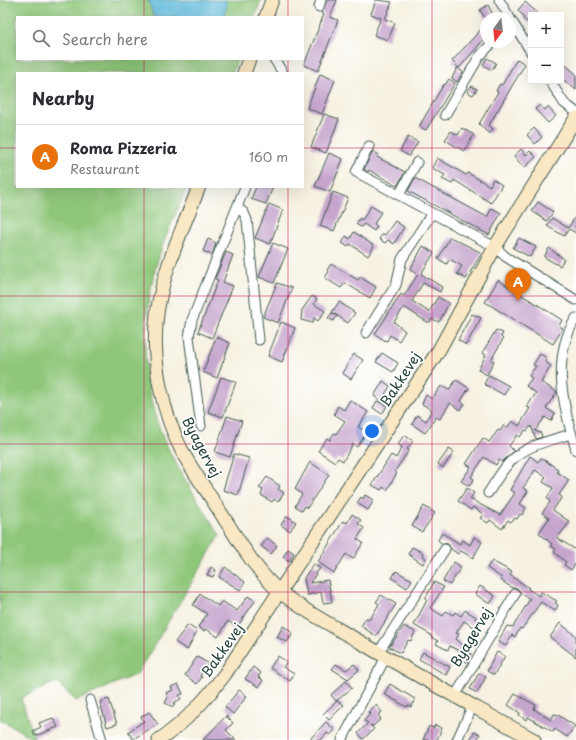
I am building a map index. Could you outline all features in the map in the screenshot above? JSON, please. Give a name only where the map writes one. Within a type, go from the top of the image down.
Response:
[{"type":"street","points":[[266,16],[272,0]]},
{"type":"street","points":[[499,0],[505,12]]},
{"type":"street","points":[[516,30],[528,48]]},
{"type":"street","points":[[445,115],[479,57],[487,48]]},
{"type":"street","points":[[244,72],[249,60]]},
{"type":"street","points":[[275,60],[282,72]]},
{"type":"street","points":[[552,84],[564,103],[576,112]]},
{"type":"street","name":"Bakkevej","points":[[159,740],[184,722],[202,705],[226,674],[438,350],[495,247],[576,118]]},
{"type":"street","points":[[369,146],[356,172],[495,247],[506,257],[576,300]]},
{"type":"street","points":[[399,195],[417,162]]},
{"type":"street","name":"Byagervej","points":[[199,188],[168,265],[157,315],[157,367],[162,396],[171,426],[184,454],[248,555],[264,576],[280,591],[311,613],[382,655],[534,740]]},
{"type":"street","name":"Byagervej","points":[[201,426],[189,337],[192,320],[245,188]]},
{"type":"street","points":[[237,207],[244,213],[247,220],[259,340]]},
{"type":"street","points":[[366,333],[396,285],[402,259],[432,213]]},
{"type":"street","points":[[576,318],[570,327],[562,351],[560,372],[563,398],[576,450]]},
{"type":"street","points":[[488,493],[508,463],[519,454],[534,445],[571,434]]},
{"type":"street","points":[[342,740],[382,655],[444,549]]},
{"type":"street","name":"Byagervej","points":[[455,696],[515,594]]},
{"type":"street","points":[[90,700],[102,740]]},
{"type":"street","points":[[457,740],[473,705]]},
{"type":"green space","points":[[0,0],[261,0],[255,16],[16,16],[16,60],[238,60],[232,72],[16,72],[16,188],[187,188],[162,246],[151,288],[146,333],[147,379],[157,423],[166,444],[185,479],[220,535],[137,674],[76,701],[56,682],[21,698],[35,740],[0,719]]},
{"type":"water","points":[[148,0],[226,0],[227,7],[223,16],[154,16]]},
{"type":"building","points":[[327,0],[337,0],[330,17],[338,20],[318,71],[304,65],[324,14],[321,13]]},
{"type":"building","points":[[376,0],[392,2],[385,19],[395,23],[388,40],[374,35],[381,18],[371,14]]},
{"type":"building","points":[[525,2],[537,12],[528,12],[528,23],[523,19],[524,17],[518,10]]},
{"type":"building","points":[[488,5],[492,12],[481,12],[480,10]]},
{"type":"building","points":[[480,31],[480,44],[459,68],[452,61]]},
{"type":"building","points":[[487,58],[496,63],[492,70],[483,65]]},
{"type":"building","points":[[517,59],[525,64],[489,125],[493,129],[489,134],[479,124],[498,92],[496,91],[500,84],[502,85]]},
{"type":"building","points":[[564,64],[576,74],[576,90],[564,80]]},
{"type":"building","points":[[457,68],[463,72],[457,82],[452,78]]},
{"type":"building","points":[[320,74],[335,80],[322,114],[307,108]]},
{"type":"building","points":[[449,79],[455,83],[426,130],[420,127],[444,84],[445,85]]},
{"type":"building","points":[[471,86],[477,89],[473,95],[467,92]]},
{"type":"building","points":[[540,105],[545,110],[548,107],[556,116],[548,123],[535,109]]},
{"type":"building","points":[[324,114],[339,119],[326,153],[311,147]]},
{"type":"building","points":[[462,128],[474,135],[464,151],[445,140],[451,131],[458,135]]},
{"type":"building","points":[[534,128],[542,137],[535,144],[527,135]]},
{"type":"building","points":[[408,137],[418,142],[409,156],[400,151]]},
{"type":"building","points":[[521,149],[526,155],[530,151],[536,157],[524,168],[514,156]]},
{"type":"building","points":[[373,151],[379,155],[377,157],[405,172],[397,186],[369,170],[368,172],[364,169]]},
{"type":"building","points":[[329,153],[343,159],[330,192],[315,186]]},
{"type":"building","points":[[437,158],[466,175],[468,173],[490,186],[493,179],[502,185],[491,203],[454,180],[452,184],[442,179],[445,175],[432,168]]},
{"type":"building","points":[[415,178],[487,217],[492,208],[501,213],[489,235],[408,191]]},
{"type":"building","points":[[256,188],[273,188],[266,204],[251,199]]},
{"type":"building","points":[[333,192],[348,198],[334,231],[320,226]]},
{"type":"building","points":[[538,202],[553,212],[547,221],[532,211]]},
{"type":"building","points":[[269,204],[283,210],[270,244],[255,238]]},
{"type":"building","points":[[371,206],[381,212],[374,224],[377,226],[374,231],[364,224],[361,227],[356,224],[360,218],[362,220]]},
{"type":"building","points":[[576,216],[576,233],[569,229],[564,236],[547,226],[552,218],[568,228]]},
{"type":"building","points":[[395,221],[404,227],[394,244],[388,240],[385,243],[379,239],[383,234],[385,235]]},
{"type":"building","points":[[354,232],[374,246],[368,256],[350,244],[348,247],[342,243],[346,236],[350,239]]},
{"type":"building","points":[[450,237],[482,253],[466,279],[457,274],[462,266],[449,259],[447,264],[438,259]]},
{"type":"building","points":[[519,238],[536,247],[530,257],[513,248]]},
{"type":"building","points":[[208,239],[216,243],[212,255],[203,251]]},
{"type":"building","points":[[273,243],[288,249],[274,283],[259,277]]},
{"type":"building","points":[[423,246],[434,253],[421,274],[442,287],[440,292],[423,283],[412,301],[429,312],[438,297],[449,303],[439,322],[432,319],[430,322],[427,322],[404,307],[394,322],[405,331],[399,341],[390,335],[387,341],[384,340],[375,334],[401,294],[404,296],[418,274],[410,270]]},
{"type":"building","points":[[549,248],[564,259],[560,266],[544,257]]},
{"type":"building","points":[[226,252],[233,255],[223,282],[233,286],[212,338],[198,332],[218,280],[215,279]]},
{"type":"building","points":[[331,264],[358,280],[360,277],[376,287],[370,298],[345,283],[341,288],[325,278],[329,271],[327,270]]},
{"type":"building","points":[[498,280],[562,320],[559,326],[563,328],[553,344],[485,302]]},
{"type":"building","points":[[277,283],[292,288],[278,323],[263,317]]},
{"type":"building","points":[[312,296],[317,299],[314,304],[325,311],[318,321],[314,318],[313,323],[301,320],[302,310]]},
{"type":"building","points":[[339,302],[355,313],[348,323],[332,312]]},
{"type":"building","points":[[332,313],[337,316],[334,321],[328,318]]},
{"type":"building","points":[[472,314],[481,318],[466,345],[458,340]]},
{"type":"building","points":[[281,322],[295,328],[282,362],[268,356]]},
{"type":"building","points":[[496,330],[503,333],[501,337],[503,339],[491,360],[494,361],[487,375],[478,370],[486,355],[482,353]]},
{"type":"building","points":[[216,337],[230,343],[217,378],[203,372]]},
{"type":"building","points":[[382,353],[398,363],[393,372],[376,362]]},
{"type":"building","points":[[354,354],[363,360],[351,379],[342,373]]},
{"type":"building","points":[[540,354],[547,358],[545,362],[551,366],[541,382],[557,392],[546,408],[555,414],[551,421],[545,417],[535,431],[541,433],[542,437],[536,439],[531,426],[527,431],[525,430],[520,437],[517,435],[509,446],[514,451],[502,462],[499,460],[496,465],[484,457],[471,477],[474,479],[469,486],[461,481],[471,467],[466,464],[483,438],[489,442],[498,430],[500,431],[504,425],[507,428],[512,421],[519,426],[530,408],[527,407],[536,393],[526,386],[532,378],[529,376],[536,366],[533,365]]},
{"type":"building","points":[[489,375],[509,386],[504,395],[484,384]]},
{"type":"building","points":[[221,377],[236,382],[223,417],[208,412]]},
{"type":"building","points":[[456,380],[469,388],[461,401],[465,404],[460,410],[450,403],[440,419],[436,417],[425,433],[412,424],[417,415],[426,421],[432,410],[422,404],[426,395],[432,399],[441,386],[449,390]]},
{"type":"building","points":[[383,381],[390,386],[381,401],[374,396]]},
{"type":"building","points":[[350,400],[368,412],[358,427],[367,432],[357,447],[353,444],[343,461],[338,458],[335,462],[318,451],[327,438],[330,440],[334,433],[336,434],[345,421],[334,414],[338,406],[344,410]]},
{"type":"building","points":[[377,401],[387,406],[382,414],[373,408]]},
{"type":"building","points":[[227,416],[242,421],[230,457],[215,452]]},
{"type":"building","points":[[404,435],[413,441],[407,449],[409,450],[395,471],[397,473],[387,490],[383,487],[381,490],[372,485],[391,455],[396,458],[402,447],[398,444]]},
{"type":"building","points":[[449,449],[454,452],[443,468],[438,464]]},
{"type":"building","points":[[234,454],[249,458],[238,495],[223,490]]},
{"type":"building","points":[[530,456],[538,462],[541,458],[558,469],[557,472],[569,480],[559,495],[562,497],[553,510],[570,522],[557,538],[576,550],[576,563],[571,570],[564,565],[566,562],[554,552],[556,549],[551,546],[552,544],[539,533],[549,518],[542,513],[550,502],[547,498],[553,488],[543,482],[546,477],[535,470],[523,488],[528,491],[520,504],[526,508],[522,515],[520,514],[517,519],[515,518],[511,522],[508,520],[502,529],[490,520],[488,523],[480,518],[483,514],[473,507],[471,510],[458,501],[467,488],[474,493],[470,499],[500,515],[515,493],[510,490]]},
{"type":"building","points":[[310,462],[329,475],[307,508],[305,506],[302,511],[295,506],[302,494],[295,489]]},
{"type":"building","points":[[267,477],[280,486],[278,489],[284,493],[278,502],[274,499],[272,502],[261,495],[263,490],[259,488]]},
{"type":"building","points":[[365,495],[374,500],[368,510],[357,503],[361,497],[363,499]]},
{"type":"building","points":[[424,506],[435,513],[422,532],[412,526]]},
{"type":"building","points":[[352,514],[361,520],[358,524],[364,528],[357,539],[363,543],[353,559],[346,554],[334,573],[318,562],[343,521],[347,523]]},
{"type":"building","points":[[287,516],[296,522],[290,531],[281,525]]},
{"type":"building","points":[[442,533],[460,544],[462,540],[470,545],[474,537],[482,542],[473,558],[461,551],[458,554],[451,549],[448,544],[441,543],[438,540]]},
{"type":"building","points":[[268,538],[277,546],[271,554],[261,546]]},
{"type":"building","points":[[412,547],[423,553],[422,555],[426,558],[423,564],[408,554]]},
{"type":"building","points":[[288,549],[294,553],[289,561],[283,557]]},
{"type":"building","points":[[492,561],[512,572],[510,575],[529,588],[528,589],[539,596],[541,592],[557,601],[555,603],[558,605],[555,611],[541,602],[522,629],[520,628],[515,637],[512,635],[506,646],[498,642],[500,638],[507,626],[513,627],[530,599],[518,589],[506,584],[501,580],[502,578],[487,568]]},
{"type":"building","points":[[454,562],[461,567],[450,585],[443,581]]},
{"type":"building","points":[[313,564],[320,568],[310,583],[328,580],[332,602],[323,603],[321,592],[307,595],[304,578]]},
{"type":"building","points":[[211,567],[216,570],[213,577],[207,575]]},
{"type":"building","points":[[225,567],[245,582],[240,590],[219,577]]},
{"type":"building","points":[[396,571],[412,580],[407,588],[392,578]]},
{"type":"building","points":[[434,582],[444,587],[430,608],[443,616],[446,611],[453,615],[455,612],[461,616],[465,610],[476,617],[475,619],[479,622],[475,628],[464,621],[456,633],[459,634],[456,639],[464,646],[461,652],[450,646],[448,650],[436,644],[438,641],[414,625],[427,600],[425,599]]},
{"type":"building","points":[[480,586],[495,596],[490,604],[475,594]]},
{"type":"building","points":[[200,594],[218,606],[222,601],[237,611],[248,596],[255,601],[237,627],[228,621],[218,637],[206,629],[204,631],[198,627],[207,614],[193,605]]},
{"type":"building","points":[[381,595],[396,604],[376,636],[361,626],[366,618],[370,619],[379,604],[376,602]]},
{"type":"building","points":[[560,623],[576,636],[576,657],[550,637]]},
{"type":"building","points":[[188,625],[197,631],[187,650],[175,642]]},
{"type":"building","points":[[283,626],[293,633],[287,642],[277,637]]},
{"type":"building","points":[[404,626],[415,632],[411,641],[408,640],[401,653],[389,647]]},
{"type":"building","points":[[465,649],[471,653],[467,662],[460,659]]},
{"type":"building","points":[[423,652],[450,667],[446,675],[419,659]]},
{"type":"building","points":[[497,652],[505,656],[494,675],[487,671]]},
{"type":"building","points":[[278,656],[287,662],[283,667],[294,674],[290,681],[270,668]]},
{"type":"building","points":[[197,657],[208,663],[197,684],[185,675]]},
{"type":"building","points":[[336,664],[346,670],[354,664],[359,670],[348,679],[332,669]]},
{"type":"building","points":[[253,667],[261,673],[258,677],[263,680],[259,687],[245,679]]},
{"type":"building","points":[[479,673],[486,677],[477,693],[470,689]]},
{"type":"building","points":[[346,681],[352,688],[336,701],[331,695]]},
{"type":"building","points":[[178,684],[183,694],[179,695],[181,699],[175,702],[173,707],[165,703],[168,697],[166,693],[173,690],[171,687]]},
{"type":"building","points":[[390,684],[415,699],[411,707],[408,705],[407,707],[384,694]]},
{"type":"building","points":[[239,690],[247,696],[233,714],[225,707]]},
{"type":"building","points":[[515,694],[536,705],[534,709],[551,720],[554,714],[558,715],[575,726],[567,737],[555,729],[553,732],[528,717],[526,720],[519,715],[520,713],[508,705]]},
{"type":"building","points":[[109,699],[117,724],[107,727],[100,702]]},
{"type":"building","points":[[337,701],[344,705],[329,720],[323,714]]},
{"type":"building","points":[[376,705],[382,712],[378,715],[381,719],[373,726],[370,725],[374,729],[363,739],[358,733],[368,723],[364,721],[370,714],[368,712]]},
{"type":"building","points":[[149,712],[158,724],[133,739],[128,732],[144,721],[141,717]]},
{"type":"building","points":[[226,716],[233,723],[226,730],[236,740],[203,740]]},
{"type":"building","points":[[53,718],[58,727],[35,736],[33,731],[41,727],[39,723]]},
{"type":"building","points":[[326,722],[335,730],[330,735],[327,733],[321,740],[309,740]]},
{"type":"building","points":[[435,725],[442,728],[437,740],[423,740],[429,726],[433,728]]},
{"type":"building","points":[[474,732],[480,734],[477,740],[470,740]]},
{"type":"place","name":"Roma Pizzeria","points":[[518,301]]}]
